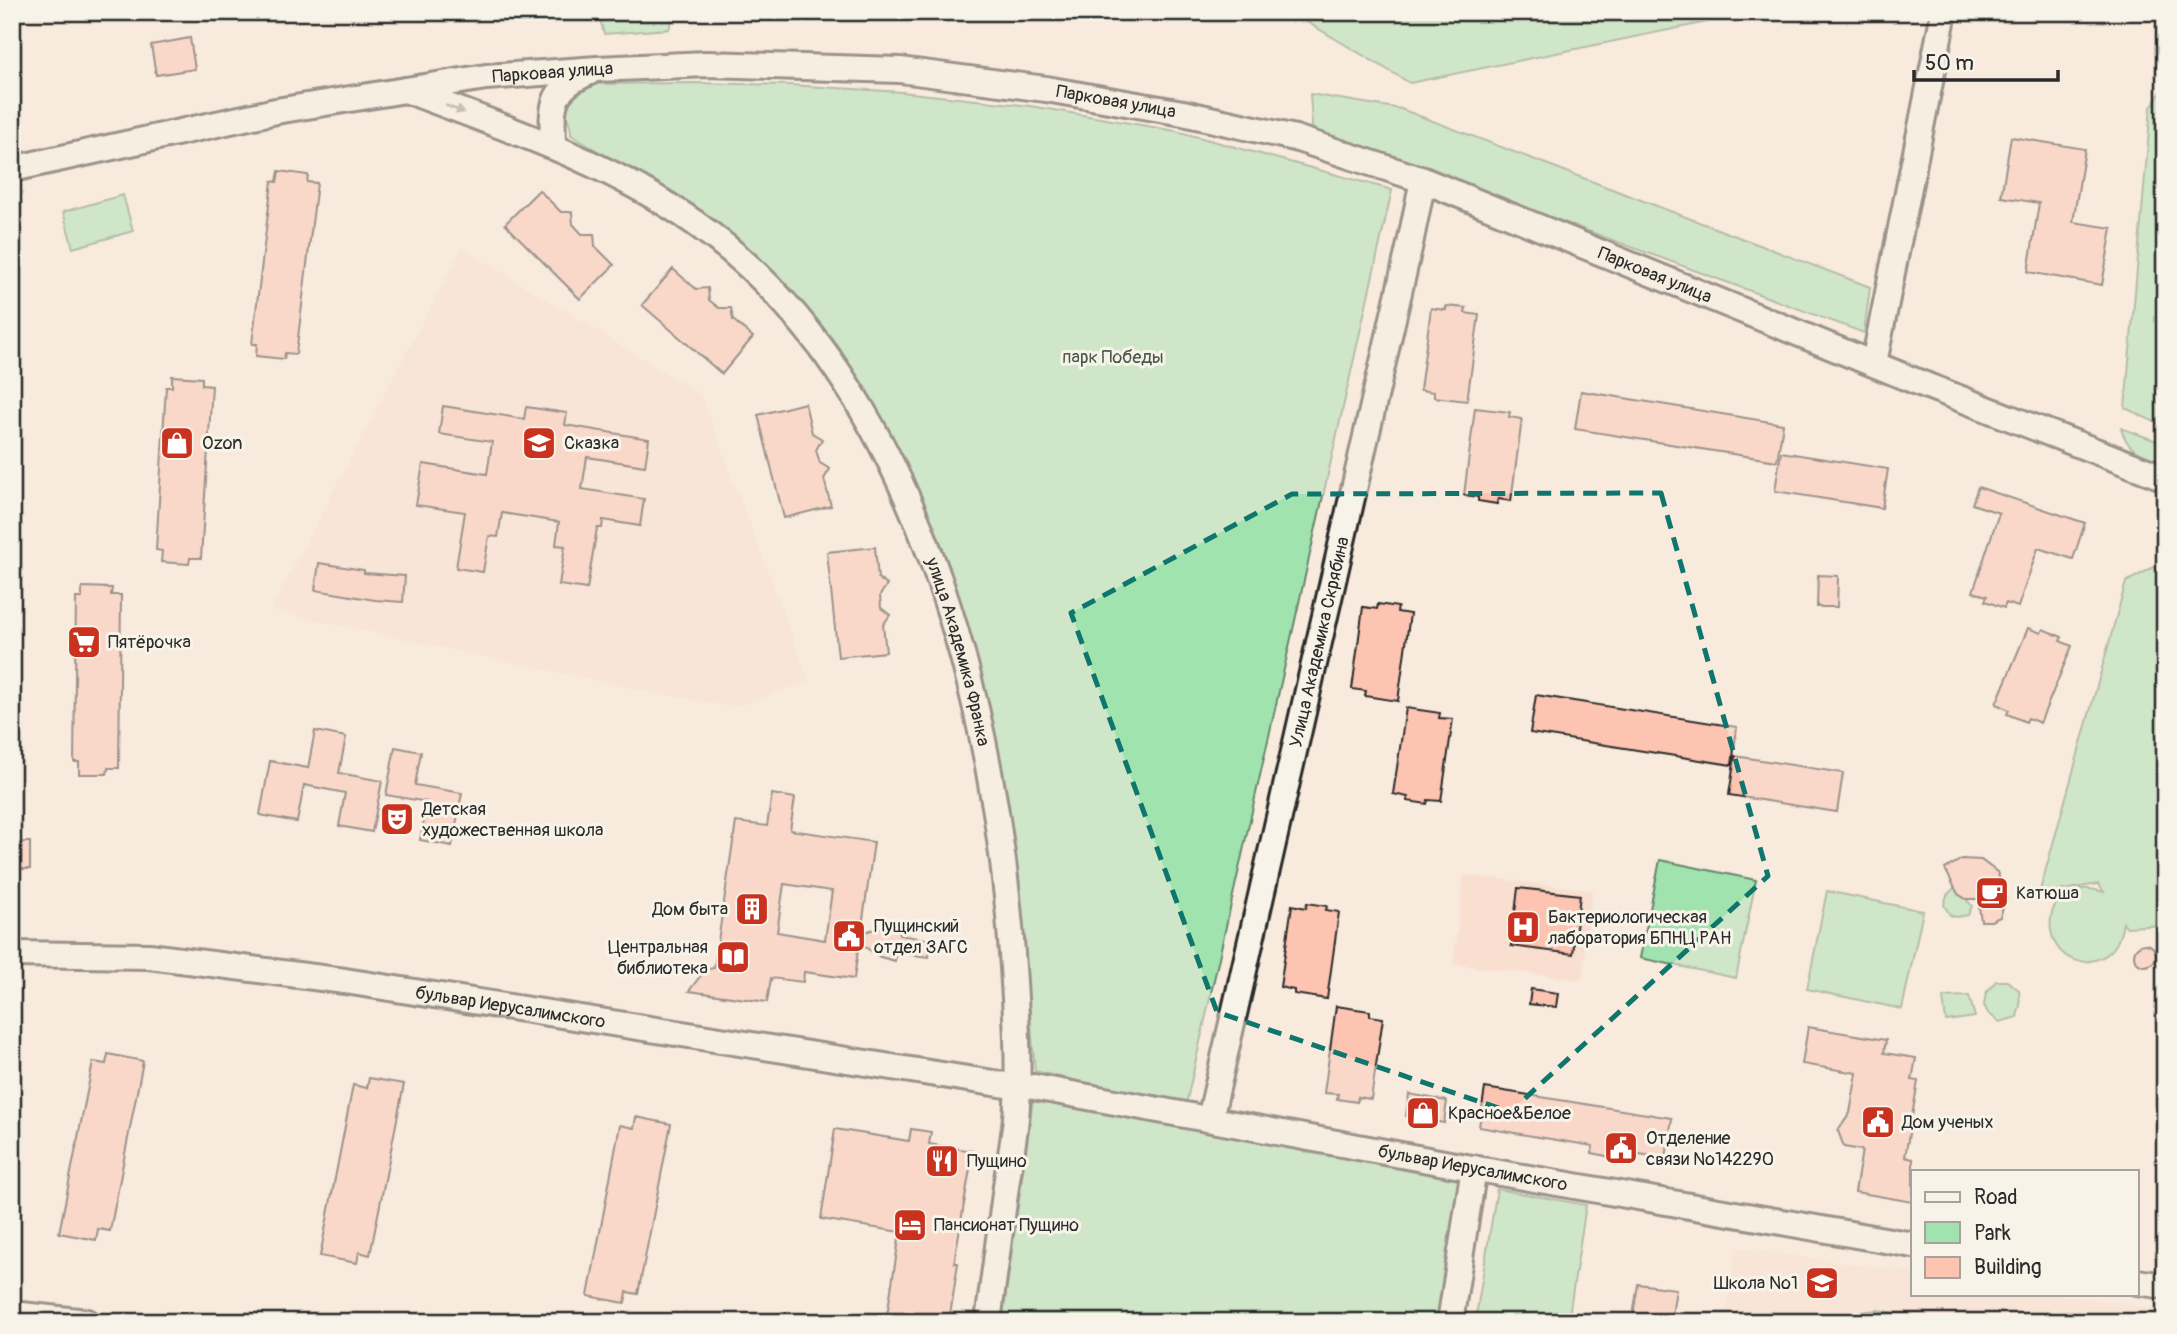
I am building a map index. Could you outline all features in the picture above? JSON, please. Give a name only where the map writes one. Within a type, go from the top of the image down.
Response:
[{"type":"street","points":[[1874,363],[1944,12]]},
{"type":"street","name":"Парковая улица","points":[[12,169],[276,111],[486,77],[707,64],[900,70],[1046,89],[1184,113],[1295,138],[1423,180],[2165,478]]},
{"type":"street","points":[[553,145],[552,114],[557,94],[571,79],[597,69]]},
{"type":"street","name":"улица Академика Франка","points":[[405,89],[553,145],[639,187],[696,224],[744,263],[794,316],[834,365],[868,419],[905,489],[964,657],[983,736],[1001,831],[1016,1018],[1017,1109],[988,1322]]},
{"type":"street","name":"Улица Академика Скрябина","points":[[1213,1106],[1423,180]]},
{"type":"street","name":"бульвар Иерусалимского","points":[[12,954],[149,956],[345,981],[1006,1085]]},
{"type":"street","name":"бульвар Иерусалимского","points":[[1034,1087],[1911,1245]]},
{"type":"street","points":[[1450,1322],[1474,1168]]},
{"type":"street","points":[[2138,1282],[2165,1286]]},
{"type":"street","points":[[12,1314],[86,1322]]},
{"type":"highlighted area","points":[[1661,493],[1768,876],[1510,1112],[1217,1012],[1071,613],[1292,494]]},
{"type":"shaded area","name":"Сказка","points":[[462,248],[701,395],[809,681],[733,707],[622,686],[271,610]]},
{"type":"shaded area","name":"Бактериологическая лаборатория БПНЦ РАН","points":[[1464,875],[1592,890],[1582,980],[1453,964]]},
{"type":"shaded area","name":"Школа №1","points":[[1736,1248],[1911,1273],[1911,1296],[2068,1296],[2164,1310],[2162,1322],[1725,1322]]},
{"type":"green space","points":[[598,12],[674,12],[669,29],[604,34]]},
{"type":"green space","points":[[1317,12],[1756,12],[1410,83],[1307,22]]},
{"type":"green space","name":"парк Победы","points":[[592,84],[789,85],[902,92],[1030,106],[1176,131],[1392,190],[1186,1104],[1139,1096],[1035,1071],[1019,886],[988,702],[956,587],[908,469],[839,347],[742,244],[571,135],[565,107],[568,95]]},
{"type":"green space","points":[[2165,86],[2165,427],[2125,408],[2151,107]]},
{"type":"green space","points":[[1310,94],[1401,109],[1870,287],[1864,333],[1402,162],[1313,139]]},
{"type":"green space","points":[[123,195],[133,231],[73,248],[63,212]]},
{"type":"green space","points":[[2121,428],[2165,444],[2165,463],[2132,448]]},
{"type":"green space","points":[[2165,561],[2165,925],[2126,927],[2123,923],[2118,941],[2111,951],[2102,958],[2078,961],[2065,955],[2056,944],[2051,931],[2051,917],[2056,904],[2067,894],[2086,889],[2104,892],[2098,884],[2039,894],[2126,582]]},
{"type":"green space","points":[[1660,860],[1756,880],[1736,978],[1640,958]]},
{"type":"green space","points":[[1956,886],[1958,894],[1972,906],[1968,915],[1950,915],[1944,905],[1947,895]]},
{"type":"green space","points":[[1827,891],[1923,911],[1902,1009],[1807,989]]},
{"type":"green space","points":[[1996,981],[2007,981],[2019,990],[2020,1005],[2017,1017],[2000,1022],[1988,1013],[1984,1005],[1986,993]]},
{"type":"green space","points":[[1969,996],[1975,1017],[1946,1021],[1943,997]]},
{"type":"green space","points":[[1033,1100],[1440,1168],[1466,1167],[1447,1322],[1002,1322]]},
{"type":"green space","points":[[1497,1189],[1586,1205],[1568,1322],[1475,1322]]},
{"type":"green space","points":[[1877,1310],[1954,1322],[1838,1322],[1854,1313]]},
{"type":"building","points":[[190,38],[195,69],[156,75],[151,45]]},
{"type":"building","points":[[2011,137],[2085,149],[2073,222],[2112,228],[2102,285],[2028,272],[2039,203],[2001,197]]},
{"type":"building","points":[[279,171],[308,175],[307,182],[317,183],[296,354],[285,353],[284,359],[256,356],[257,344],[252,344],[272,181],[277,182]]},
{"type":"building","points":[[539,190],[561,212],[572,212],[573,224],[582,234],[594,234],[595,246],[614,265],[580,299],[505,224]]},
{"type":"building","points":[[673,269],[696,289],[708,288],[709,300],[719,308],[731,308],[733,320],[753,337],[722,374],[642,305]]},
{"type":"building","points":[[1446,306],[1466,308],[1465,313],[1479,315],[1467,401],[1434,397],[1434,392],[1420,390],[1431,308],[1446,310]]},
{"type":"building","points":[[172,376],[202,378],[202,385],[212,386],[201,558],[190,558],[189,564],[161,562],[162,551],[156,550],[166,387],[172,387]]},
{"type":"building","points":[[1581,391],[1783,424],[1777,461],[1575,429]]},
{"type":"building","points":[[805,403],[812,433],[822,439],[816,450],[820,463],[830,469],[824,479],[831,506],[784,518],[758,415]]},
{"type":"building","points":[[443,406],[524,419],[526,407],[567,413],[565,425],[649,439],[645,466],[587,457],[582,489],[644,499],[640,526],[603,520],[602,528],[597,528],[587,589],[559,585],[565,546],[556,545],[559,522],[502,513],[498,537],[489,536],[483,572],[456,568],[465,512],[416,505],[423,464],[487,474],[492,442],[439,434]]},
{"type":"building","points":[[1475,408],[1510,412],[1509,417],[1522,419],[1511,501],[1498,499],[1497,504],[1478,501],[1478,497],[1464,495]]},
{"type":"building","points":[[1781,452],[1888,469],[1882,508],[1775,491]]},
{"type":"building","points":[[1978,487],[2085,523],[2073,559],[2038,548],[2018,607],[2006,603],[2004,608],[1985,601],[1987,596],[1973,592],[1999,513],[1972,504]]},
{"type":"building","points":[[875,547],[878,578],[887,585],[880,595],[881,608],[890,615],[883,625],[886,652],[838,657],[827,552]]},
{"type":"building","points":[[319,563],[364,570],[364,573],[405,576],[403,602],[315,590]]},
{"type":"building","points":[[1818,575],[1838,576],[1837,607],[1817,607]]},
{"type":"building","points":[[82,587],[112,588],[111,595],[121,595],[119,768],[108,768],[107,774],[79,774],[79,762],[74,762],[76,598],[82,598]]},
{"type":"building","points":[[1378,604],[1398,607],[1397,612],[1410,614],[1398,701],[1365,696],[1366,691],[1352,689],[1363,607],[1377,609]]},
{"type":"building","points":[[2028,628],[2041,633],[2043,629],[2062,637],[2060,641],[2072,646],[2040,723],[2028,718],[2026,722],[2007,714],[2009,710],[1996,704]]},
{"type":"building","points":[[1536,695],[1737,727],[1732,765],[1530,733]]},
{"type":"building","points":[[1406,708],[1440,713],[1439,718],[1453,719],[1441,801],[1428,800],[1427,804],[1407,801],[1408,797],[1393,794]]},
{"type":"building","points":[[315,731],[346,737],[339,773],[382,781],[372,832],[339,826],[345,793],[304,785],[297,822],[260,815],[270,761],[308,768]]},
{"type":"building","points":[[395,747],[421,752],[415,785],[462,793],[452,846],[420,840],[428,802],[386,795]]},
{"type":"building","points":[[1735,756],[1843,773],[1837,812],[1729,795]]},
{"type":"building","name":"Дом быта","points":[[772,794],[795,798],[790,830],[874,842],[861,933],[885,926],[900,927],[899,935],[932,940],[929,957],[896,953],[895,961],[880,957],[859,943],[854,979],[804,972],[803,982],[771,978],[767,1002],[689,991],[705,970],[714,968],[736,822],[767,826]],"holes":[[[784,884],[832,891],[825,940],[777,932]]]},
{"type":"building","points":[[12,842],[30,842],[30,869],[12,869]]},
{"type":"building","name":"Катюша","points":[[1962,859],[1981,860],[1997,872],[2006,899],[2000,917],[1981,921],[1978,899],[1966,899],[1958,894],[1945,869]]},
{"type":"building","points":[[1518,888],[1580,895],[1573,954],[1511,946]]},
{"type":"building","points":[[1307,903],[1327,906],[1326,910],[1339,912],[1327,999],[1294,994],[1294,990],[1280,987],[1292,905],[1306,908]]},
{"type":"building","points":[[2145,944],[2153,947],[2156,955],[2153,963],[2145,966],[2137,963],[2134,955],[2137,947]]},
{"type":"building","points":[[1531,989],[1558,993],[1556,1007],[1529,1004]]},
{"type":"building","points":[[1336,1006],[1370,1011],[1370,1016],[1383,1018],[1371,1099],[1358,1097],[1357,1102],[1337,1099],[1338,1094],[1324,1093]]},
{"type":"building","name":"Дом ученых","points":[[1808,1027],[1886,1040],[1884,1053],[1916,1058],[1912,1080],[1918,1081],[1905,1157],[1913,1159],[1911,1202],[1855,1192],[1862,1150],[1844,1147],[1838,1131],[1850,1113],[1857,1073],[1802,1064]]},
{"type":"building","points":[[108,1054],[143,1061],[110,1231],[98,1229],[96,1240],[59,1233],[93,1062],[106,1064]]},
{"type":"building","points":[[369,1078],[404,1084],[370,1255],[359,1252],[357,1263],[320,1256],[353,1085],[367,1088]]},
{"type":"building","points":[[1485,1088],[1672,1118],[1666,1158],[1612,1150],[1611,1157],[1592,1153],[1593,1146],[1479,1127]]},
{"type":"building","points":[[1409,1094],[1447,1101],[1444,1123],[1406,1116]]},
{"type":"building","points":[[636,1117],[671,1124],[638,1294],[627,1292],[625,1303],[588,1296],[620,1125],[634,1128]]},
{"type":"building","name":"Пансионат Пущино","points":[[835,1129],[909,1141],[911,1129],[931,1132],[929,1144],[973,1151],[954,1263],[958,1263],[949,1322],[886,1322],[900,1232],[821,1219]]},
{"type":"building","points":[[1638,1284],[1676,1289],[1671,1322],[1632,1322]]},
{"type":"place","name":"Ozon","points":[[177,443]]},
{"type":"place","name":"Сказка","points":[[539,443]]},
{"type":"place","name":"Пятёрочка","points":[[84,642]]},
{"type":"place","name":"Детская художественная школа","points":[[397,819]]},
{"type":"place","name":"Катюша","points":[[1992,893]]},
{"type":"place","name":"Дом быта","points":[[752,909]]},
{"type":"place","name":"Бактериологическая лаборатория БПНЦ РАН","points":[[1523,927]]},
{"type":"place","name":"Пущинский отдел ЗАГС","points":[[849,936]]},
{"type":"place","name":"Центральная библиотека","points":[[733,957]]},
{"type":"place","name":"Красное&Белое","points":[[1423,1113]]},
{"type":"place","name":"Дом ученых","points":[[1878,1122]]},
{"type":"place","name":"Отделение связи №142290","points":[[1621,1148]]},
{"type":"place","name":"Пущино","points":[[942,1161]]},
{"type":"place","name":"Пансионат Пущино","points":[[910,1225]]},
{"type":"place","name":"Школа №1","points":[[1822,1283]]}]
